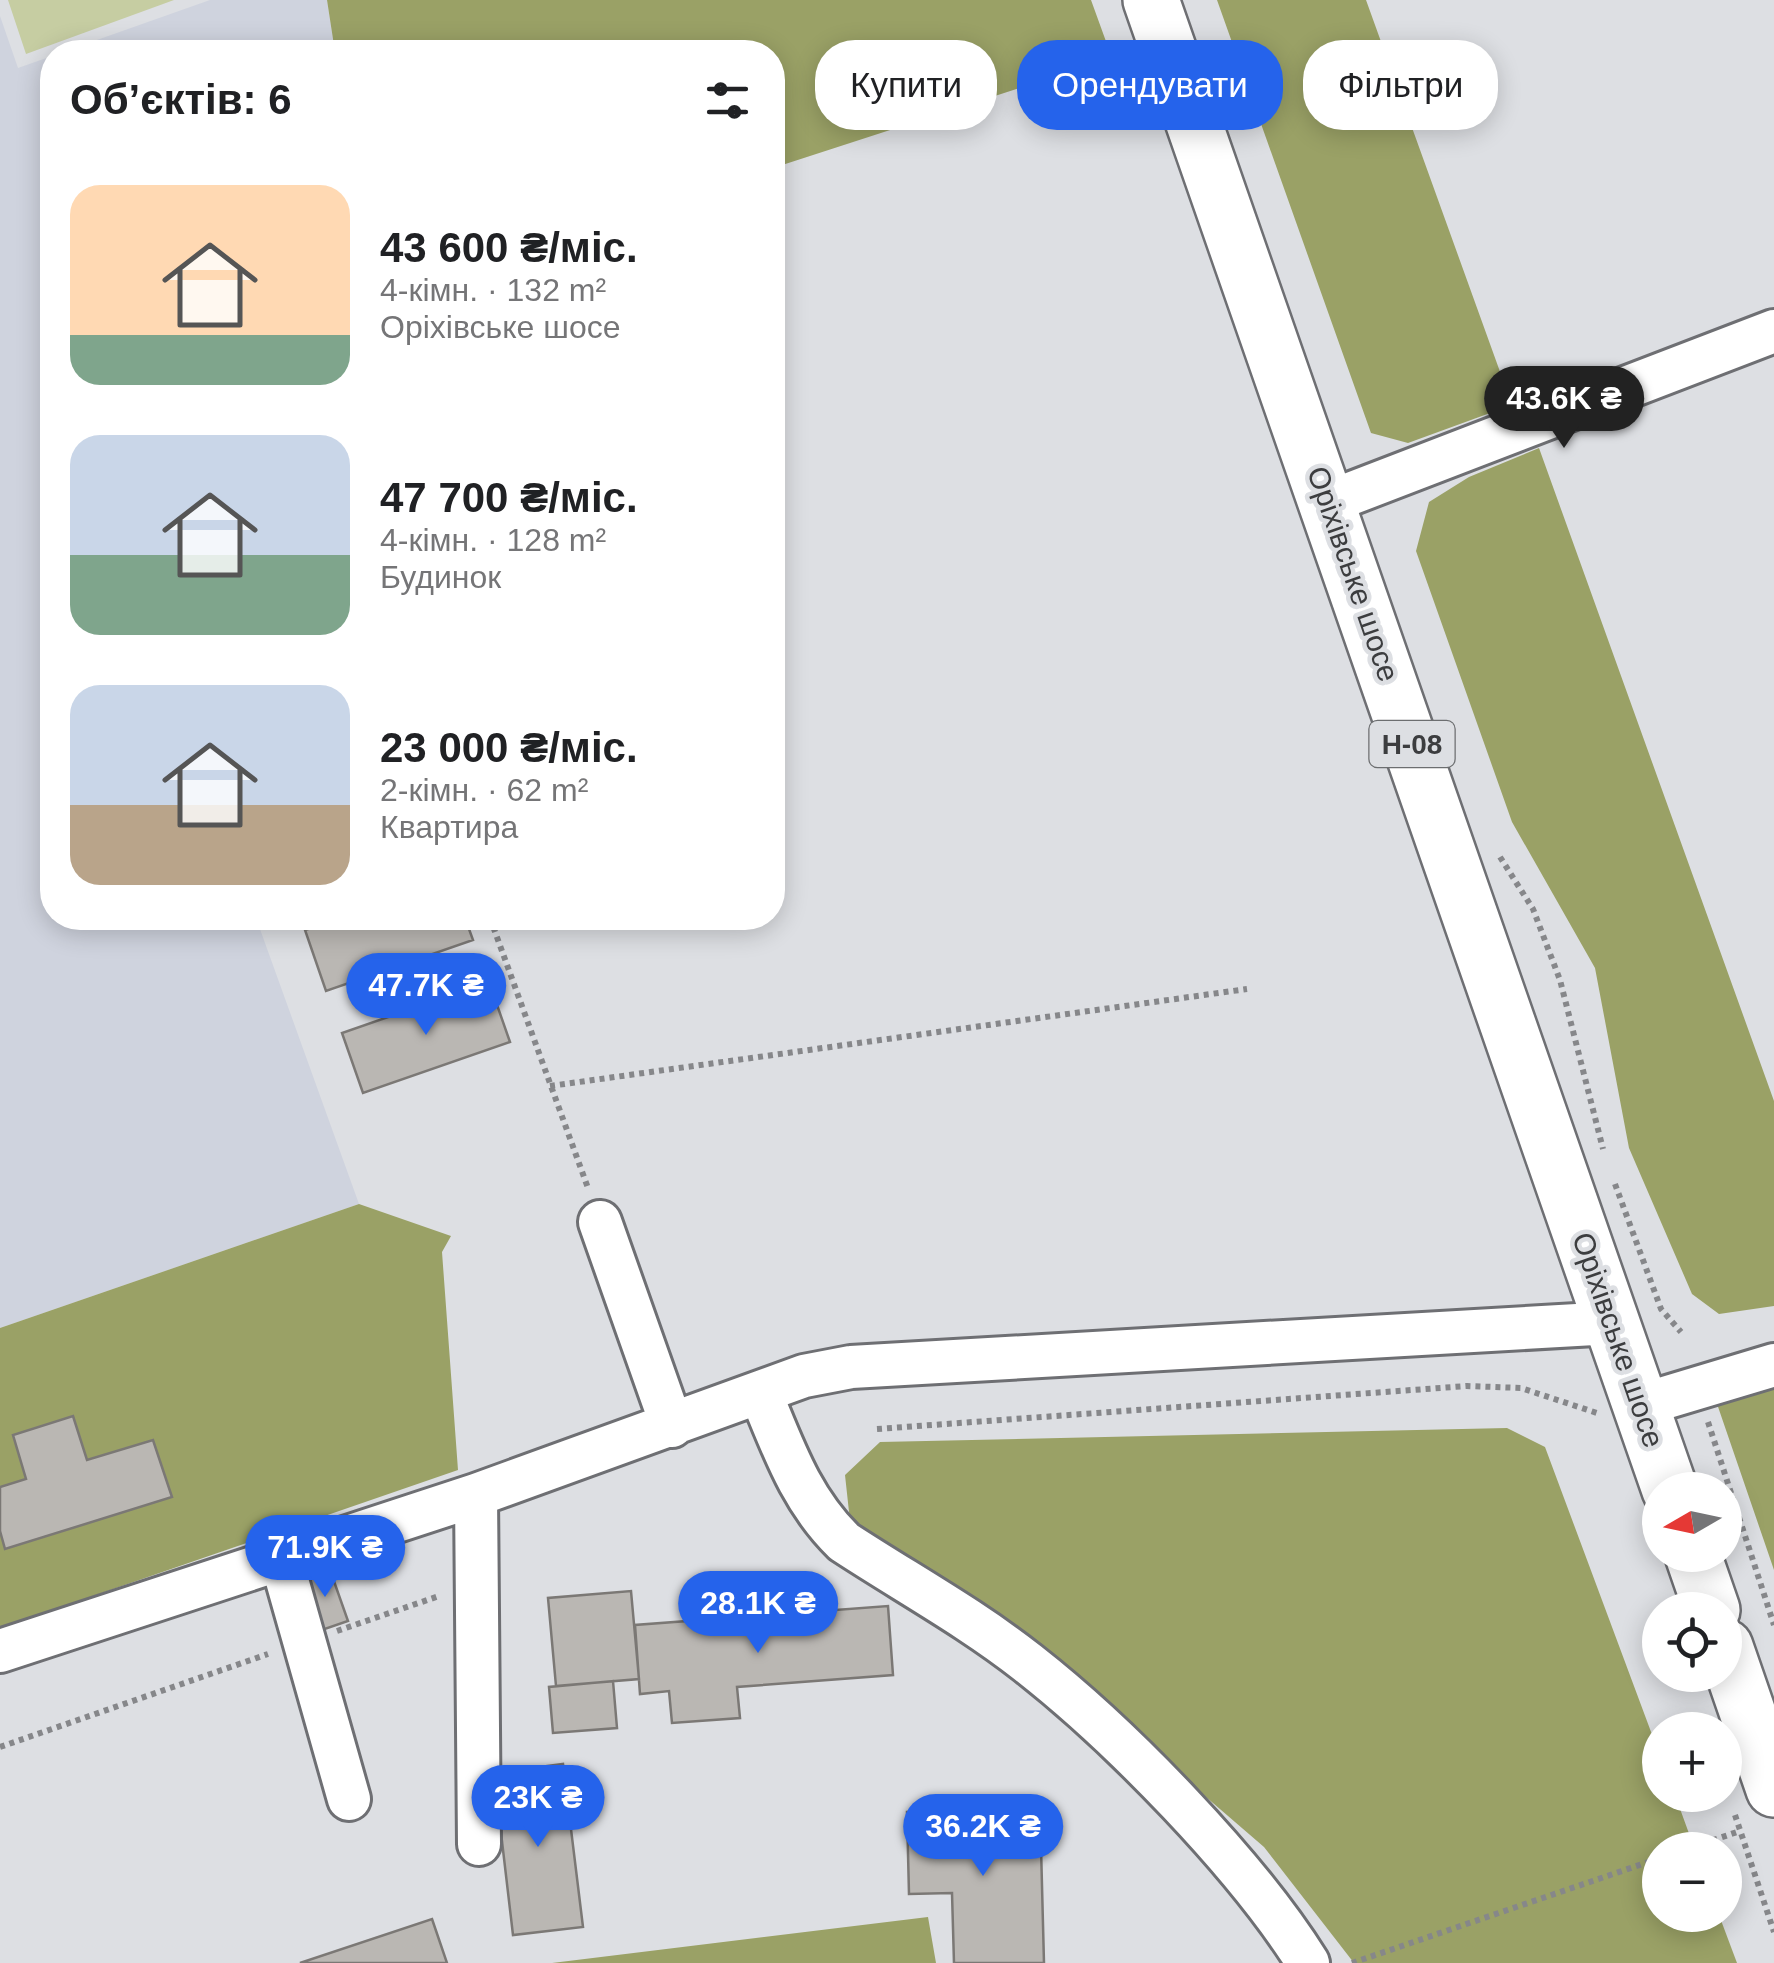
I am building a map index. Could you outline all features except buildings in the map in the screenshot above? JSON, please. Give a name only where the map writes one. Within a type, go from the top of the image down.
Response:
[{"type":"main road","name":"Оріхівське шосе","points":[[1151,0],[1612,1323],[1620,1409],[1659,1472]]},
{"type":"main road","points":[[1733,1692],[1752,1794]]},
{"type":"street","points":[[1329,502],[1774,331]]},
{"type":"street","points":[[600,1222],[672,1426]]},
{"type":"street","points":[[0,1651],[476,1495],[804,1376],[850,1367],[1612,1323]]},
{"type":"street","points":[[1620,1409],[1774,1366]]},
{"type":"street","points":[[760,1392],[799,1487],[821,1520],[844,1542],[1028,1662],[1130,1755],[1226,1856],[1308,1963]]},
{"type":"street","points":[[476,1495],[479,1844]]},
{"type":"street","points":[[280,1559],[349,1799]]},
{"type":"path","points":[[1500,858],[1533,908],[1560,980],[1606,1161]]},
{"type":"path","points":[[494,930],[600,1222]]},
{"type":"path","points":[[550,1086],[1247,990]]},
{"type":"path","points":[[1613,1178],[1661,1309],[1681,1332]]},
{"type":"path","points":[[877,1429],[1467,1386],[1521,1388],[1620,1409]]},
{"type":"path","points":[[1707,1425],[1774,1625]]},
{"type":"path","points":[[0,1746],[477,1582]]},
{"type":"path","points":[[1752,1794],[1740,1831],[1774,1932]]},
{"type":"path","points":[[1352,1963],[1642,1864]]},
{"type":"shaded area","points":[[210,0],[327,0],[333,40],[97,40]]},
{"type":"shaded area","points":[[0,16],[18,68],[40,60],[40,930],[260,930],[359,1204],[0,1328]]},
{"type":"green space","points":[[8,0],[174,0],[64,40],[40,40],[40,49],[26,54]]},
{"type":"green space","points":[[327,0],[1091,0],[1105,40],[1017,40],[1017,89],[997,95],[997,40],[815,40],[815,130],[890,130],[785,164],[785,40],[333,40]]},
{"type":"green space","points":[[1217,0],[1366,0],[1380,40],[1303,40],[1303,130],[1413,130],[1512,405],[1408,443],[1371,433],[1263,130],[1283,130],[1283,40],[1231,40]]},
{"type":"green space","points":[[1539,448],[1774,1101],[1774,1306],[1719,1314],[1692,1294],[1629,1148],[1595,968],[1512,822],[1416,551],[1429,502],[1469,477]]},
{"type":"green space","points":[[359,1204],[451,1236],[442,1252],[458,1470],[0,1628],[0,1328]]},
{"type":"green space","points":[[1774,1381],[1774,1570],[1742,1472],[1715,1398]]},
{"type":"green space","points":[[1507,1428],[1545,1447],[1644,1712],[1642,1812],[1681,1812],[1688,1832],[1642,1832],[1642,1932],[1725,1932],[1737,1963],[1354,1963],[1264,1847],[1018,1635],[850,1521],[845,1475],[880,1442]]},
{"type":"green space","points":[[928,1917],[936,1963],[552,1963]]}]
